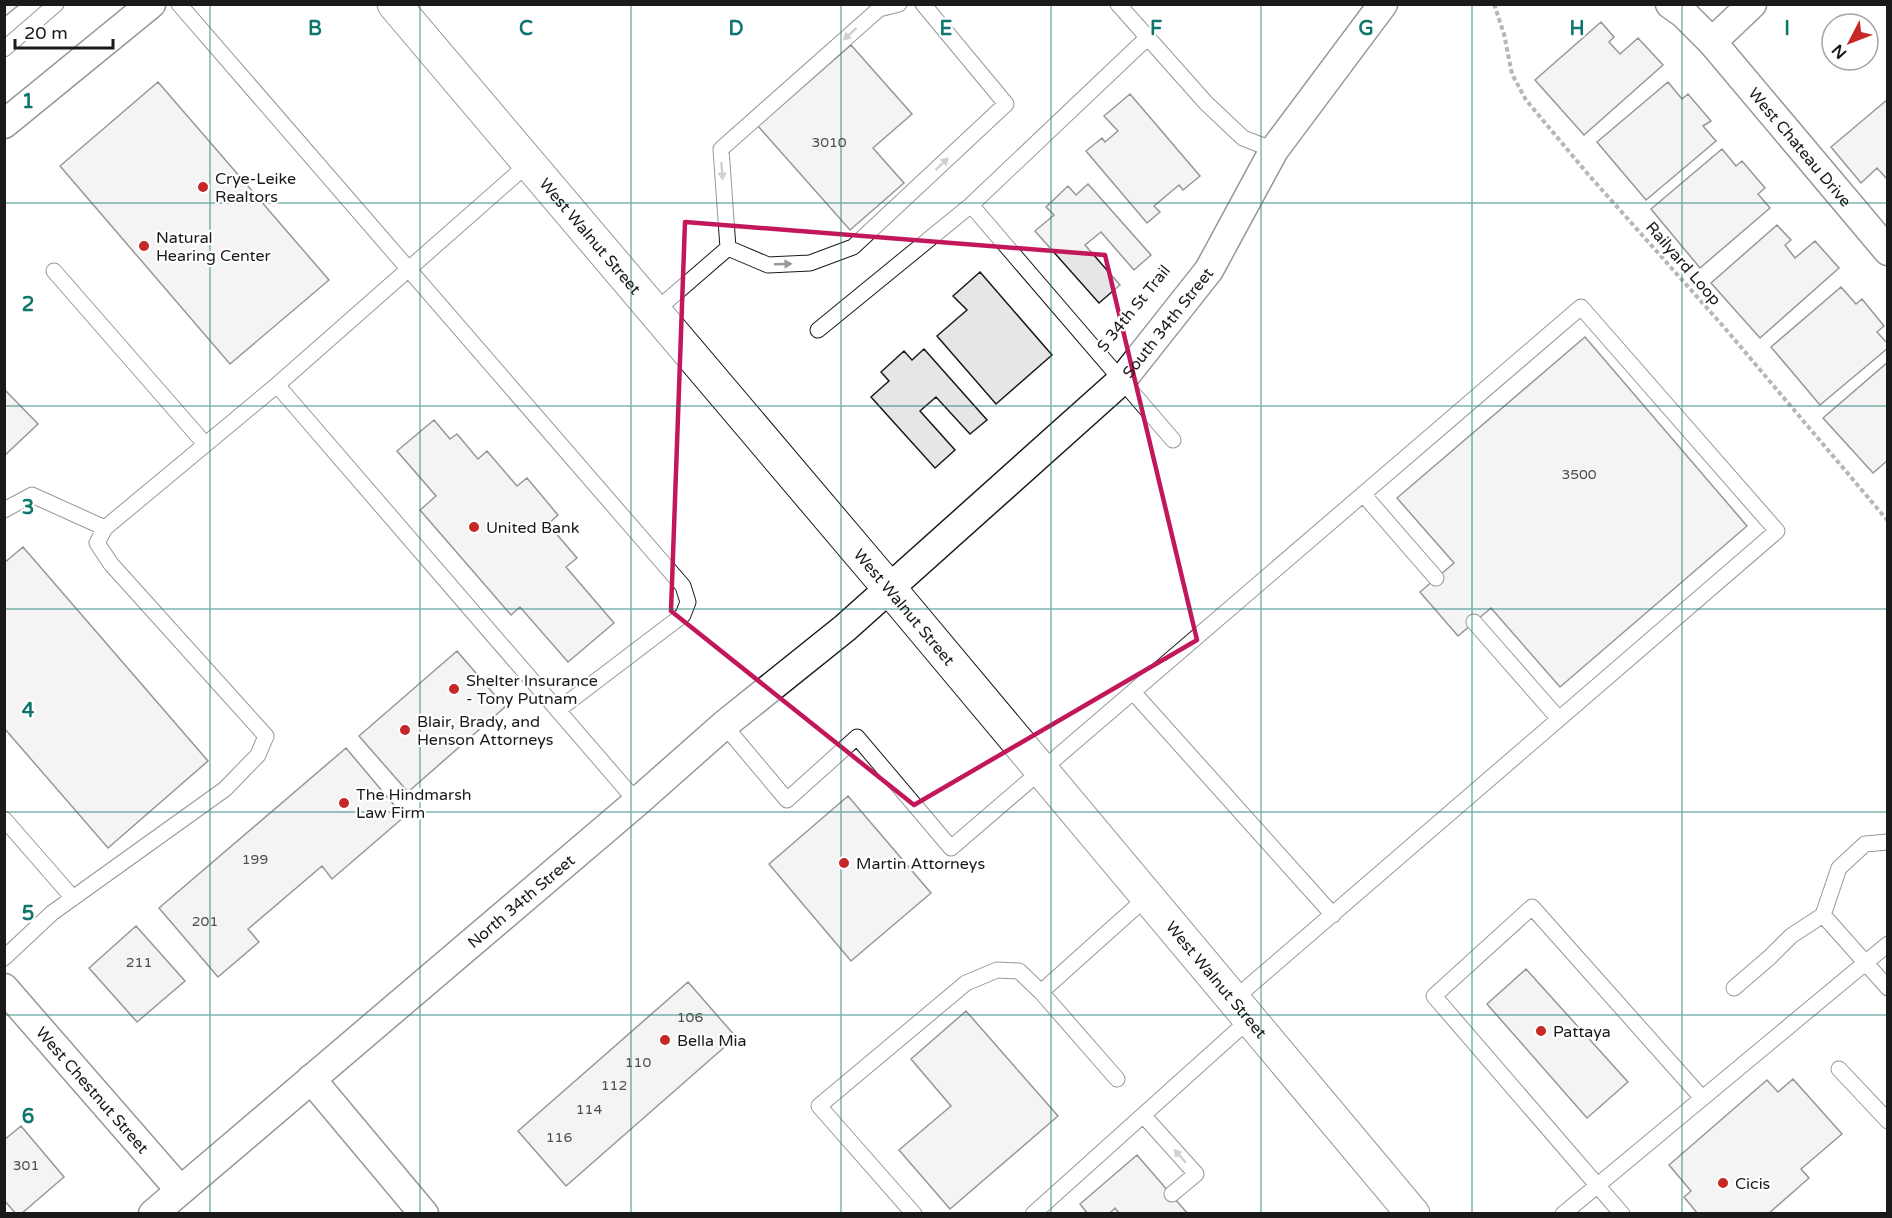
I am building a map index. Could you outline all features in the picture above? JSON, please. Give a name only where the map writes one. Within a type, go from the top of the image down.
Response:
[{"type":"main road","name":"West Walnut Street","points":[[394,4],[889,588],[1410,1212]]},
{"type":"street","points":[[4,124],[151,4]]},
{"type":"street","name":"South 34th Street","points":[[889,588],[1122,380],[1209,270],[1274,150],[1383,4]]},
{"type":"street","name":"West Chateau Drive","points":[[1670,4],[1684,14],[1712,42],[1887,251]]},
{"type":"street","points":[[1712,42],[1752,4]]},
{"type":"street","name":"North 34th Street","points":[[153,1214],[637,802],[724,725],[845,628],[889,588]]},
{"type":"street","name":"West Chestnut Street","points":[[4,988],[180,1190]]},
{"type":"street","points":[[311,1079],[424,1214]]},
{"type":"lane","points":[[4,49],[56,4]]},
{"type":"lane","points":[[179,4],[683,586],[688,602],[683,615],[558,710]]},
{"type":"lane","points":[[728,248],[721,149],[879,9],[898,4]]},
{"type":"lane","points":[[728,248],[768,265],[810,263],[853,247],[1006,104],[923,4]]},
{"type":"lane","points":[[1118,4],[1206,103],[1244,138],[1274,150]]},
{"type":"lane","points":[[818,330],[971,205],[1148,38]]},
{"type":"lane","points":[[4,958],[52,913],[225,789],[258,755],[266,736],[111,564],[97,543],[105,528],[277,385],[528,163]]},
{"type":"lane","points":[[971,205],[1173,440]]},
{"type":"lane","points":[[654,312],[728,248]]},
{"type":"lane","points":[[54,271],[205,444]]},
{"type":"lane","points":[[724,725],[786,800],[856,737],[951,848],[1581,307],[1777,531],[1333,915],[1143,1115],[1033,1214]]},
{"type":"lane","points":[[277,385],[637,802]]},
{"type":"lane","points":[[1363,494],[1436,578]]},
{"type":"lane","points":[[4,510],[32,495],[105,528]]},
{"type":"lane","points":[[1474,622],[1559,719]]},
{"type":"lane","points":[[1133,692],[1333,915]]},
{"type":"lane","points":[[4,819],[73,898]]},
{"type":"lane","points":[[1734,988],[1791,936],[1823,915],[1839,868],[1865,844],[1887,842]]},
{"type":"lane","points":[[1041,992],[1148,897]]},
{"type":"lane","points":[[1622,1214],[1434,996],[1532,907],[1702,1098]]},
{"type":"lane","points":[[1823,915],[1887,988]]},
{"type":"lane","points":[[1563,1214],[1887,944]]},
{"type":"lane","points":[[914,1214],[819,1106],[966,983],[997,970],[1019,971],[1041,992],[1117,1079]]},
{"type":"lane","points":[[1839,1069],[1887,1121]]},
{"type":"lane","points":[[1143,1115],[1196,1174],[1172,1194]]},
{"type":"path","name":"Railyard Loop","points":[[1494,4],[1504,34],[1512,74],[1526,100],[1587,173],[1724,326],[1887,521]]},
{"type":"highlighted area","points":[[685,222],[1105,255],[1197,640],[914,805],[671,611]]},
{"type":"building","points":[[4,4],[20,4],[4,17]]},
{"type":"building","points":[[1601,22],[1614,37],[1609,42],[1620,54],[1638,38],[1663,65],[1584,135],[1535,80]]},
{"type":"building","points":[[851,45],[912,114],[873,148],[904,183],[850,230],[758,126]]},
{"type":"building","points":[[158,82],[329,280],[230,364],[60,166]]},
{"type":"building","points":[[1668,82],[1682,99],[1688,94],[1711,121],[1703,126],[1716,141],[1646,200],[1597,142]]},
{"type":"building","points":[[1130,94],[1200,176],[1183,190],[1179,185],[1154,206],[1160,212],[1147,223],[1086,151],[1102,138],[1105,142],[1118,131],[1104,116]]},
{"type":"building","points":[[1888,99],[1888,180],[1877,168],[1861,183],[1831,147]]},
{"type":"building","points":[[1722,149],[1736,166],[1742,161],[1765,188],[1758,194],[1770,208],[1700,268],[1651,209]]},
{"type":"building","points":[[1088,184],[1151,255],[1134,270],[1101,232],[1085,245],[1120,285],[1099,303],[1035,231],[1054,215],[1046,207],[1068,186],[1076,195]]},
{"type":"building","points":[[1777,225],[1791,240],[1785,245],[1795,258],[1815,241],[1839,268],[1760,338],[1711,283]]},
{"type":"building","points":[[980,272],[1052,355],[996,404],[937,336],[967,310],[953,296]]},
{"type":"building","points":[[1841,287],[1856,304],[1862,299],[1884,326],[1877,332],[1888,344],[1888,348],[1820,405],[1771,347]]},
{"type":"building","points":[[1585,337],[1747,526],[1560,687],[1491,608],[1458,636],[1420,592],[1454,563],[1397,498]]},
{"type":"building","points":[[924,349],[987,420],[970,434],[936,397],[920,411],[955,450],[935,468],[871,397],[889,381],[881,372],[904,351],[912,360]]},
{"type":"building","points":[[1888,362],[1888,460],[1873,473],[1823,418]]},
{"type":"building","points":[[4,389],[38,424],[4,456]]},
{"type":"building","points":[[434,420],[450,439],[457,434],[478,459],[487,451],[517,486],[527,478],[558,515],[548,524],[577,558],[566,567],[614,623],[568,662],[520,607],[511,615],[420,510],[436,496],[397,451]]},
{"type":"building","points":[[23,547],[208,761],[108,848],[4,728],[4,563]]},
{"type":"building","points":[[457,651],[505,707],[408,792],[359,736]]},
{"type":"building","points":[[346,748],[404,817],[332,879],[322,866],[248,929],[259,942],[218,977],[159,908]]},
{"type":"building","points":[[848,796],[931,893],[851,961],[769,864]]},
{"type":"building","points":[[136,926],[185,981],[137,1022],[89,968]]},
{"type":"building","points":[[1526,969],[1628,1082],[1587,1118],[1487,1004]]},
{"type":"building","points":[[688,982],[736,1037],[566,1186],[518,1131]]},
{"type":"building","points":[[966,1011],[1058,1116],[950,1209],[899,1150],[951,1106],[911,1059]]},
{"type":"building","points":[[1793,1079],[1842,1134],[1801,1169],[1809,1178],[1768,1214],[1698,1214],[1684,1197],[1691,1191],[1669,1165],[1767,1080],[1778,1092]]},
{"type":"building","points":[[21,1126],[64,1177],[21,1214],[16,1214],[4,1200],[4,1140]]},
{"type":"building","points":[[1137,1155],[1188,1214],[1120,1214],[1115,1208],[1109,1214],[1088,1214],[1080,1204]]},
{"type":"place","name":"Crye-Leike Realtors","points":[[203,187]]},
{"type":"place","name":"Natural Hearing Center","points":[[144,246]]},
{"type":"place","name":"United Bank","points":[[474,527]]},
{"type":"place","name":"Shelter Insurance - Tony Putnam","points":[[454,689]]},
{"type":"place","name":"Blair, Brady, and Henson Attorneys","points":[[405,730]]},
{"type":"place","name":"The Hindmarsh Law Firm","points":[[344,803]]},
{"type":"place","name":"Martin Attorneys","points":[[844,863]]},
{"type":"place","name":"Pattaya","points":[[1541,1031]]},
{"type":"place","name":"Bella Mia","points":[[665,1040]]},
{"type":"place","name":"Cicis","points":[[1723,1183]]}]
